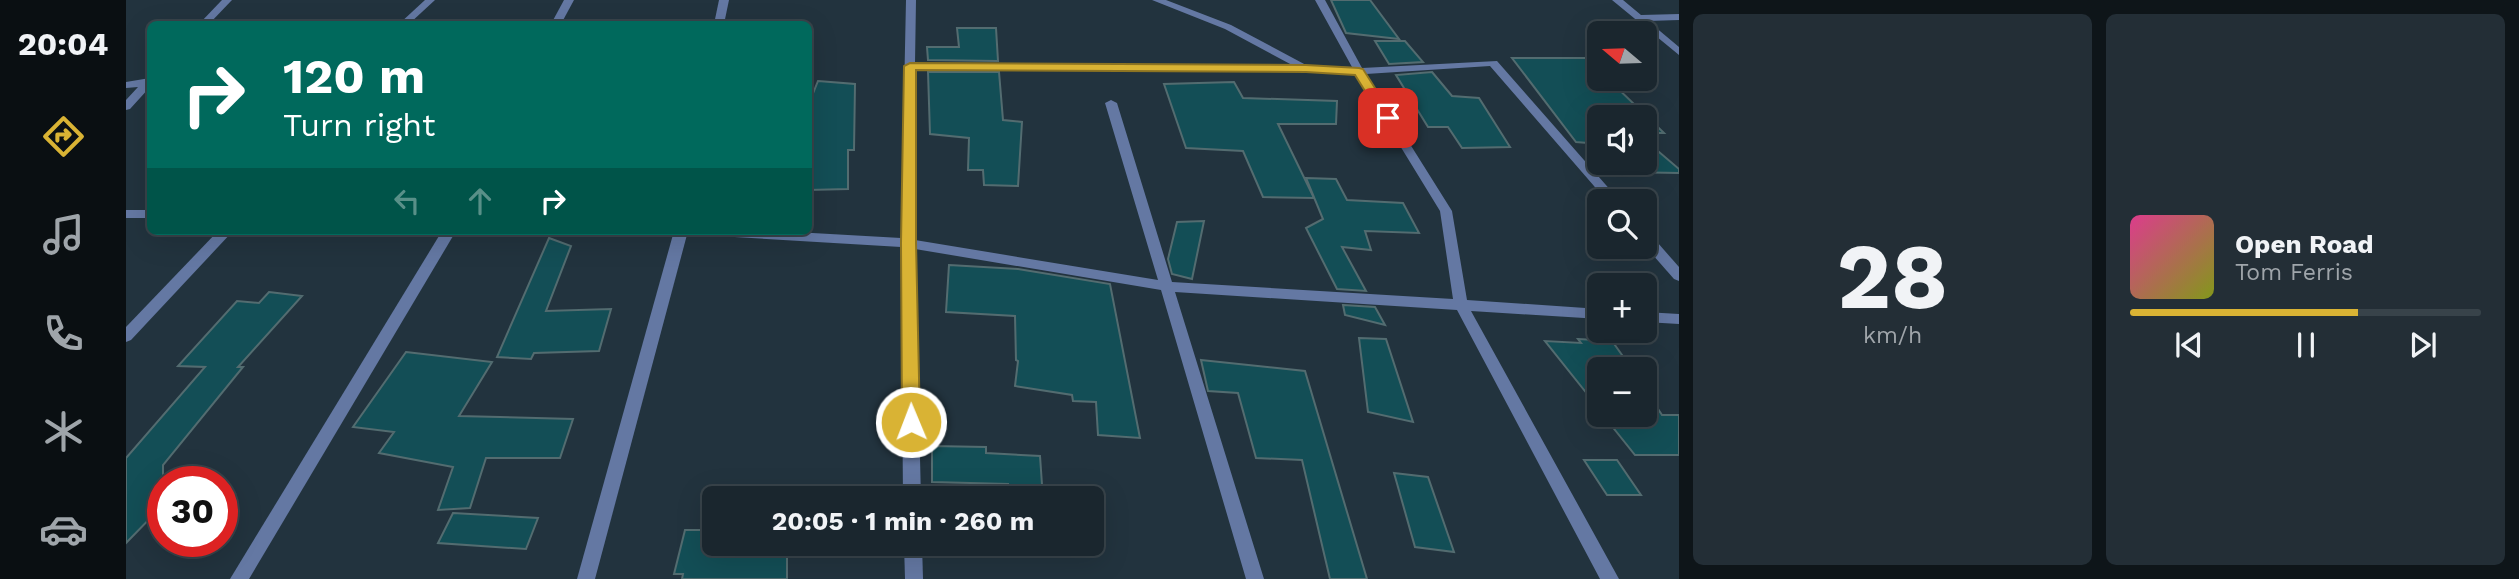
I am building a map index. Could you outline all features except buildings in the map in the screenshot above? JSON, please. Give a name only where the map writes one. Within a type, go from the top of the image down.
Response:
[{"type":"street","points":[[207,21],[227,0]]},
{"type":"street","points":[[407,21],[429,0]]},
{"type":"street","points":[[558,21],[569,0]]},
{"type":"street","points":[[720,21],[724,0]]},
{"type":"street","points":[[911,0],[908,243],[912,486]]},
{"type":"street","points":[[1157,0],[1228,27],[1306,68]]},
{"type":"street","points":[[1320,0],[1359,71],[1446,211],[1461,304],[1611,579]]},
{"type":"street","points":[[1617,0],[1679,52]]},
{"type":"street","points":[[1638,18],[1679,17]]},
{"type":"street","points":[[910,66],[1306,68],[1359,71],[1493,63],[1603,189]]},
{"type":"street","points":[[126,85],[147,82]]},
{"type":"street","points":[[126,107],[147,85]]},
{"type":"street","points":[[1111,103],[1164,286],[1255,579]]},
{"type":"street","points":[[126,214],[147,214]]},
{"type":"street","points":[[126,336],[222,235]]},
{"type":"street","points":[[239,579],[447,235]]},
{"type":"street","points":[[586,579],[680,235]]},
{"type":"street","points":[[770,235],[908,243],[1164,286],[1587,313]]},
{"type":"street","points":[[1657,251],[1679,276]]},
{"type":"street","points":[[1657,318],[1679,319]]},
{"type":"street","points":[[913,556],[914,579]]},
{"type":"route","points":[[911,422],[908,243],[910,66],[1306,68],[1359,71],[1388,118]]}]
